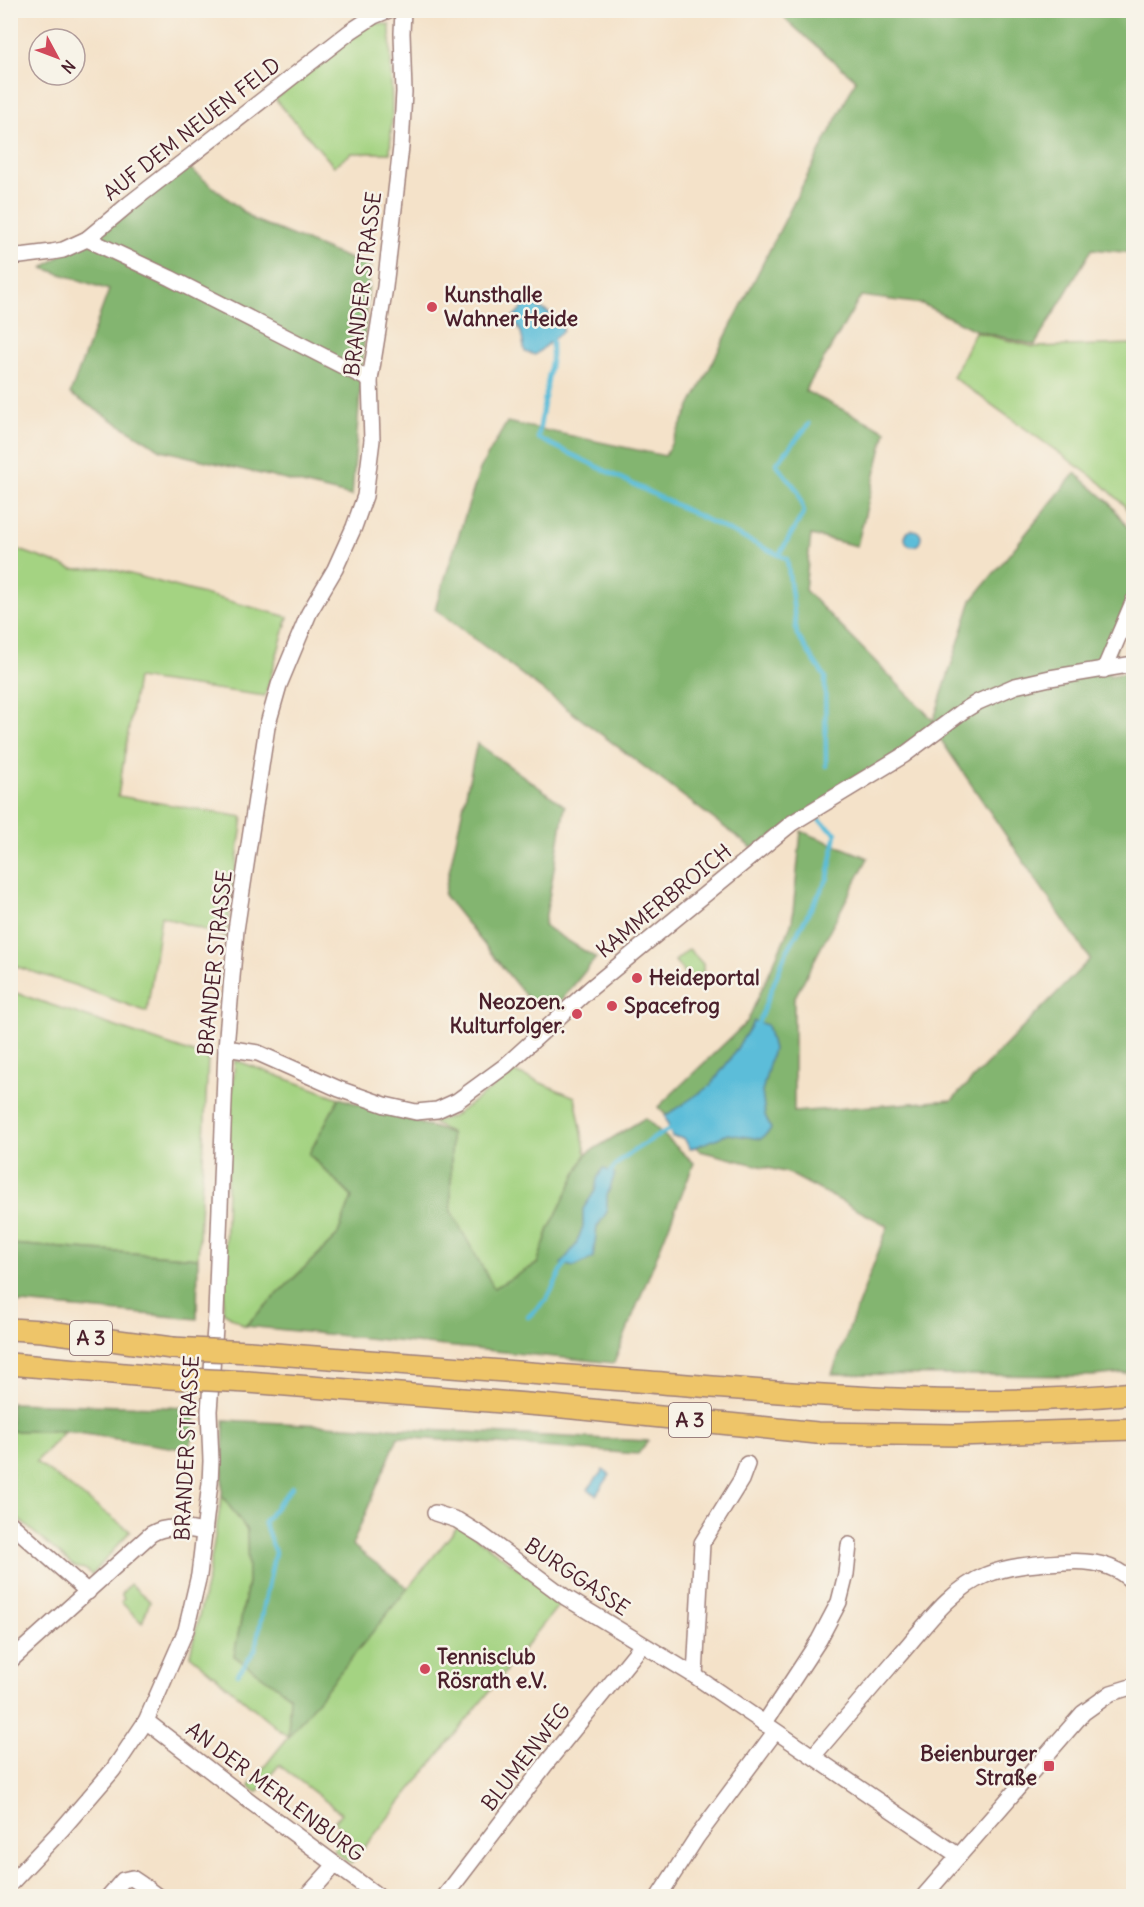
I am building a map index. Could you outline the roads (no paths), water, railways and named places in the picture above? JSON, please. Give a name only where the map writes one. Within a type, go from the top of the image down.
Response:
[{"type":"highway","name":"A 3","points":[[10,1329],[171,1348],[557,1374],[812,1395],[970,1400],[1039,1399],[1134,1393]]},
{"type":"highway","name":"A 3","points":[[10,1364],[554,1406],[817,1433],[957,1435],[1134,1429]]},
{"type":"street","name":"AUF DEM NEUEN FELD","points":[[10,255],[20,256],[63,250],[87,239],[351,31],[374,16],[389,10]]},
{"type":"street","name":"BRANDER STRASSE","points":[[10,1884],[112,1770],[146,1721],[186,1630],[200,1575],[211,1461],[209,1411],[216,1314],[226,1048],[243,872],[254,818],[267,727],[279,685],[309,613],[334,568],[365,496],[372,440],[370,381],[391,241],[401,147],[404,92],[403,10]]},
{"type":"street","points":[[87,239],[170,278],[370,381]]},
{"type":"street","points":[[1104,670],[1134,600]]},
{"type":"street","name":"KAMMERBROICH","points":[[226,1048],[258,1053],[339,1089],[385,1105],[416,1112],[437,1110],[457,1101],[506,1066],[591,988],[792,823],[904,755],[963,711],[1015,686],[1134,664]]},
{"type":"street","points":[[695,1676],[702,1543],[741,1480],[747,1464]]},
{"type":"street","name":"BURGGASSE","points":[[435,1513],[457,1520],[483,1536],[565,1597],[695,1676],[959,1856]]},
{"type":"street","points":[[10,1523],[88,1592]]},
{"type":"street","points":[[10,1661],[159,1529],[175,1528],[205,1532]]},
{"type":"street","points":[[659,1896],[770,1728],[819,1640],[839,1602],[846,1574],[849,1545]]},
{"type":"street","points":[[813,1755],[937,1612],[969,1584],[985,1575],[1030,1564],[1081,1561],[1116,1569],[1134,1584]]},
{"type":"street","name":"BLUMENWEG","points":[[445,1896],[549,1760],[642,1645]]},
{"type":"street","points":[[924,1896],[1083,1713],[1111,1694],[1134,1686]]},
{"type":"street","name":"AN DER MERLENBURG","points":[[146,1721],[378,1896]]},
{"type":"street","points":[[307,1896],[335,1865]]},
{"type":"street","points":[[109,1896],[123,1880],[132,1878],[157,1896]]},
{"type":"water","points":[[525,299],[563,321],[563,331],[535,355],[525,352],[521,332],[512,318],[522,308],[521,301]]},
{"type":"water","points":[[913,530],[921,538],[913,546],[905,538]]},
{"type":"water","points":[[754,1021],[767,1025],[773,1049],[762,1092],[765,1115],[771,1129],[761,1139],[728,1134],[690,1149],[684,1138],[672,1137],[665,1116],[710,1086]]},
{"type":"water","points":[[603,1168],[615,1174],[607,1196],[607,1212],[597,1227],[593,1258],[574,1267],[561,1264],[576,1245],[583,1226],[583,1209],[595,1191],[597,1179]]},
{"type":"water","points":[[603,1470],[610,1475],[596,1495],[588,1489]]},
{"type":"waterway","points":[[552,341],[552,356],[538,438],[787,559],[797,635],[825,677],[826,766]]},
{"type":"waterway","points":[[779,555],[804,512],[798,491],[776,464],[809,424]]},
{"type":"waterway","points":[[757,1026],[785,955],[828,878],[836,833],[819,820]]},
{"type":"waterway","points":[[609,1176],[619,1162],[628,1155],[675,1126]]},
{"type":"waterway","points":[[528,1317],[547,1299],[567,1260]]},
{"type":"waterway","points":[[238,1674],[255,1650],[275,1552],[264,1522],[292,1487]]},
{"type":"place","name":"Kunsthalle Wahner Heide","points":[[432,307]]},
{"type":"place","name":"Heideportal","points":[[637,978]]},
{"type":"place","name":"Spacefrog","points":[[612,1006]]},
{"type":"place","name":"Neozoen. Kulturfolger.","points":[[577,1014]]},
{"type":"place","name":"Tennisclub Rösrath e.V.","points":[[425,1669]]},
{"type":"place","name":"Beienburger Straße","points":[[1049,1766]]}]
